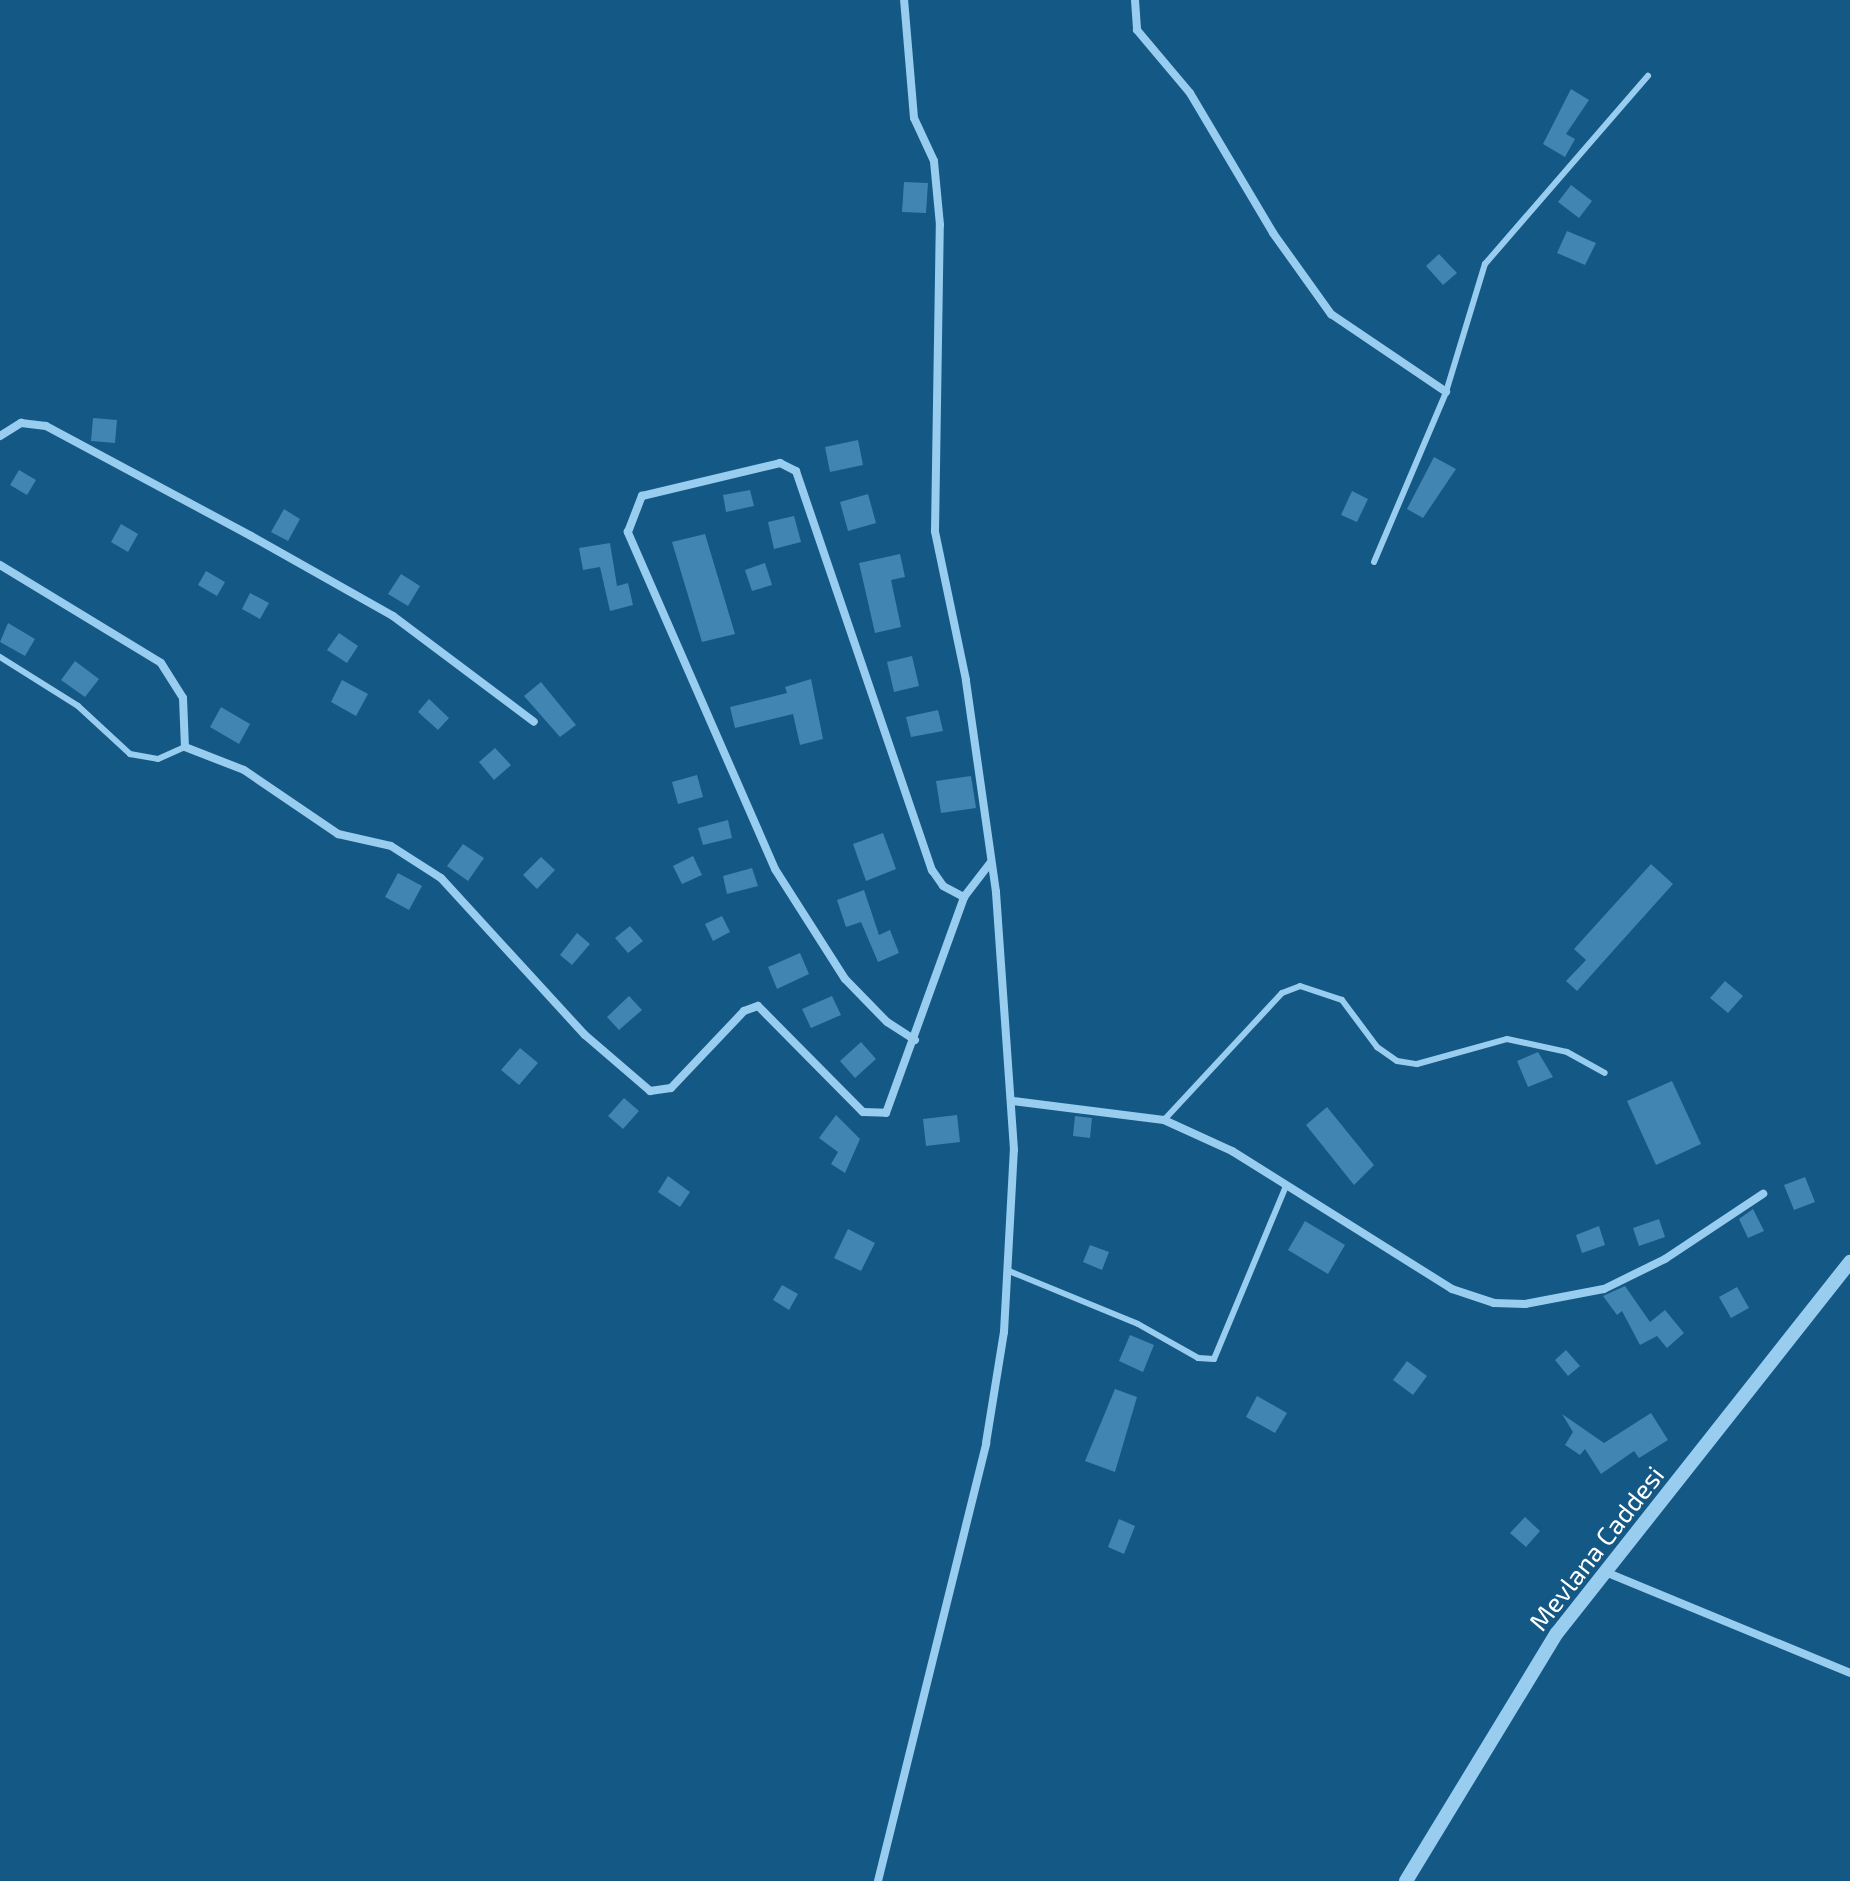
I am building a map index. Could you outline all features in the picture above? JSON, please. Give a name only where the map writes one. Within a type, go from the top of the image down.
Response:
[{"type":"street","points":[[878,1881],[984,1457],[1009,1271],[1013,1101],[991,862],[962,654],[935,531],[940,225],[934,161],[914,118],[904,0]]},
{"type":"street","points":[[1135,0],[1137,30],[1190,93],[1273,233],[1331,314],[1446,392]]},
{"type":"street","points":[[0,436],[21,423],[46,426],[393,616],[534,722]]},
{"type":"street","points":[[915,1040],[887,1022],[845,979],[775,869],[628,532],[642,496],[780,463],[796,471],[932,870],[943,886],[964,897]]},
{"type":"street","points":[[0,565],[161,663],[183,698],[185,747],[244,770],[338,834],[391,846],[441,878],[585,1035],[645,1089],[671,1088],[744,1011],[758,1006],[863,1112],[877,1117],[890,1110],[964,897],[991,862]]},
{"type":"street","points":[[1013,1101],[1164,1120],[1232,1151],[1452,1289],[1510,1304],[1604,1289],[1665,1259],[1763,1194]]},
{"type":"street","name":"Mevlana Caddesi","points":[[1406,1881],[1557,1633],[1850,1262]]},
{"type":"street","points":[[1603,1571],[1850,1673]]},
{"type":"lane","points":[[1374,562],[1446,392],[1485,264],[1648,76]]},
{"type":"lane","points":[[0,657],[78,706],[130,754],[158,759],[185,747]]},
{"type":"lane","points":[[1164,1120],[1282,993],[1300,986],[1342,1000],[1377,1047],[1397,1061],[1417,1064],[1507,1039],[1567,1052],[1605,1073]]},
{"type":"lane","points":[[1009,1271],[1127,1319],[1198,1358],[1214,1359],[1286,1186]]},
{"type":"building","points":[[1571,89],[1589,100],[1566,134],[1575,139],[1565,157],[1543,144]]},
{"type":"building","points":[[904,182],[928,183],[926,213],[902,212]]},
{"type":"building","points":[[1571,185],[1592,201],[1579,218],[1558,202]]},
{"type":"building","points":[[1567,231],[1596,243],[1585,265],[1557,253]]},
{"type":"building","points":[[1439,254],[1457,273],[1443,285],[1426,266]]},
{"type":"building","points":[[93,418],[117,420],[115,443],[91,441]]},
{"type":"building","points":[[858,440],[863,465],[830,472],[825,447]]},
{"type":"building","points":[[1434,457],[1456,469],[1423,518],[1407,509]]},
{"type":"building","points":[[19,470],[36,480],[27,495],[10,485]]},
{"type":"building","points":[[750,490],[754,506],[726,512],[723,495]]},
{"type":"building","points":[[1352,491],[1368,499],[1357,522],[1341,515]]},
{"type":"building","points":[[868,494],[876,523],[848,531],[840,502]]},
{"type":"building","points":[[284,509],[300,519],[288,541],[271,532]]},
{"type":"building","points":[[794,516],[801,542],[774,549],[768,522]]},
{"type":"building","points":[[121,524],[138,534],[128,552],[111,542]]},
{"type":"building","points":[[705,534],[735,634],[702,642],[672,542]]},
{"type":"building","points":[[610,543],[617,586],[628,583],[633,605],[610,611],[600,567],[583,570],[579,548]]},
{"type":"building","points":[[900,554],[905,577],[891,580],[901,627],[875,633],[859,563]]},
{"type":"building","points":[[765,563],[772,585],[752,591],[745,570]]},
{"type":"building","points":[[206,571],[225,582],[217,596],[198,585]]},
{"type":"building","points":[[401,574],[420,586],[408,606],[388,594]]},
{"type":"building","points":[[250,593],[269,603],[260,619],[242,609]]},
{"type":"building","points":[[8,623],[35,639],[25,656],[0,642]]},
{"type":"building","points":[[339,633],[358,646],[347,663],[327,650]]},
{"type":"building","points":[[912,656],[919,686],[894,692],[887,662]]},
{"type":"building","points":[[75,661],[99,679],[85,697],[61,680]]},
{"type":"building","points":[[811,679],[823,739],[800,745],[793,714],[735,728],[730,707],[787,693],[785,687]]},
{"type":"building","points":[[342,680],[368,694],[356,716],[331,702]]},
{"type":"building","points":[[541,682],[576,725],[560,737],[524,696]]},
{"type":"building","points":[[429,699],[449,718],[438,730],[418,712]]},
{"type":"building","points":[[221,707],[250,724],[239,744],[210,727]]},
{"type":"building","points":[[938,710],[943,731],[911,737],[906,717]]},
{"type":"building","points":[[495,748],[511,765],[494,780],[479,762]]},
{"type":"building","points":[[697,775],[703,797],[678,804],[672,782]]},
{"type":"building","points":[[971,776],[976,808],[941,813],[936,781]]},
{"type":"building","points":[[728,820],[732,838],[703,845],[698,828]]},
{"type":"building","points":[[883,833],[896,869],[866,881],[853,844]]},
{"type":"building","points":[[463,844],[484,858],[468,881],[447,866]]},
{"type":"building","points":[[693,856],[702,875],[682,884],[673,866]]},
{"type":"building","points":[[541,857],[555,870],[537,889],[523,875]]},
{"type":"building","points":[[1651,864],[1673,884],[1577,991],[1566,981],[1586,960],[1574,949]]},
{"type":"building","points":[[752,868],[758,886],[727,894],[723,876]]},
{"type":"building","points":[[398,873],[422,886],[409,910],[385,897]]},
{"type":"building","points":[[864,890],[879,935],[890,930],[899,953],[878,962],[861,922],[846,927],[837,900]]},
{"type":"building","points":[[722,916],[730,932],[713,941],[705,924]]},
{"type":"building","points":[[630,926],[643,941],[628,953],[615,938]]},
{"type":"building","points":[[577,933],[590,944],[572,965],[560,955]]},
{"type":"building","points":[[800,953],[809,974],[777,989],[768,967]]},
{"type":"building","points":[[1725,981],[1743,996],[1728,1013],[1710,998]]},
{"type":"building","points":[[629,996],[642,1010],[619,1030],[607,1017]]},
{"type":"building","points":[[832,996],[841,1015],[811,1028],[802,1009]]},
{"type":"building","points":[[861,1042],[876,1059],[855,1078],[840,1061]]},
{"type":"building","points":[[520,1048],[538,1063],[519,1085],[501,1070]]},
{"type":"building","points":[[1538,1052],[1553,1077],[1528,1087],[1517,1061]]},
{"type":"building","points":[[1672,1081],[1701,1144],[1656,1165],[1627,1101]]},
{"type":"building","points":[[624,1098],[639,1111],[623,1129],[608,1116]]},
{"type":"building","points":[[1327,1107],[1374,1165],[1354,1185],[1306,1125]]},
{"type":"building","points":[[836,1115],[860,1139],[845,1173],[831,1164],[838,1152],[819,1138]]},
{"type":"building","points":[[957,1115],[960,1142],[926,1146],[923,1119]]},
{"type":"building","points":[[1075,1116],[1092,1118],[1090,1138],[1073,1136]]},
{"type":"building","points":[[668,1176],[690,1192],[680,1207],[658,1192]]},
{"type":"building","points":[[1805,1177],[1815,1202],[1794,1210],[1784,1185]]},
{"type":"building","points":[[1753,1209],[1764,1231],[1748,1238],[1739,1219]]},
{"type":"building","points":[[1659,1219],[1665,1237],[1639,1246],[1633,1228]]},
{"type":"building","points":[[1305,1221],[1345,1245],[1328,1274],[1288,1250]]},
{"type":"building","points":[[1599,1226],[1605,1245],[1582,1253],[1576,1235]]},
{"type":"building","points":[[848,1229],[875,1243],[861,1271],[834,1258]]},
{"type":"building","points":[[1090,1245],[1109,1252],[1102,1270],[1083,1262]]},
{"type":"building","points":[[782,1285],[798,1294],[789,1310],[773,1300]]},
{"type":"building","points":[[1625,1286],[1650,1322],[1665,1310],[1684,1333],[1667,1348],[1657,1336],[1640,1345],[1622,1311],[1617,1315],[1603,1296]]},
{"type":"building","points":[[1737,1287],[1749,1308],[1731,1318],[1719,1297]]},
{"type":"building","points":[[1130,1335],[1154,1345],[1143,1372],[1119,1361]]},
{"type":"building","points":[[1566,1350],[1580,1366],[1568,1376],[1555,1360]]},
{"type":"building","points":[[1407,1361],[1427,1376],[1413,1395],[1393,1380]]},
{"type":"building","points":[[1115,1389],[1137,1397],[1115,1472],[1085,1461]]},
{"type":"building","points":[[1257,1396],[1287,1413],[1275,1433],[1246,1417]]},
{"type":"building","points":[[1651,1413],[1668,1440],[1639,1458],[1634,1451],[1601,1474],[1585,1449],[1580,1455],[1565,1445],[1573,1432],[1562,1414],[1604,1443]]},
{"type":"building","points":[[1525,1517],[1540,1531],[1526,1547],[1510,1533]]},
{"type":"building","points":[[1119,1519],[1135,1526],[1124,1554],[1108,1547]]}]
